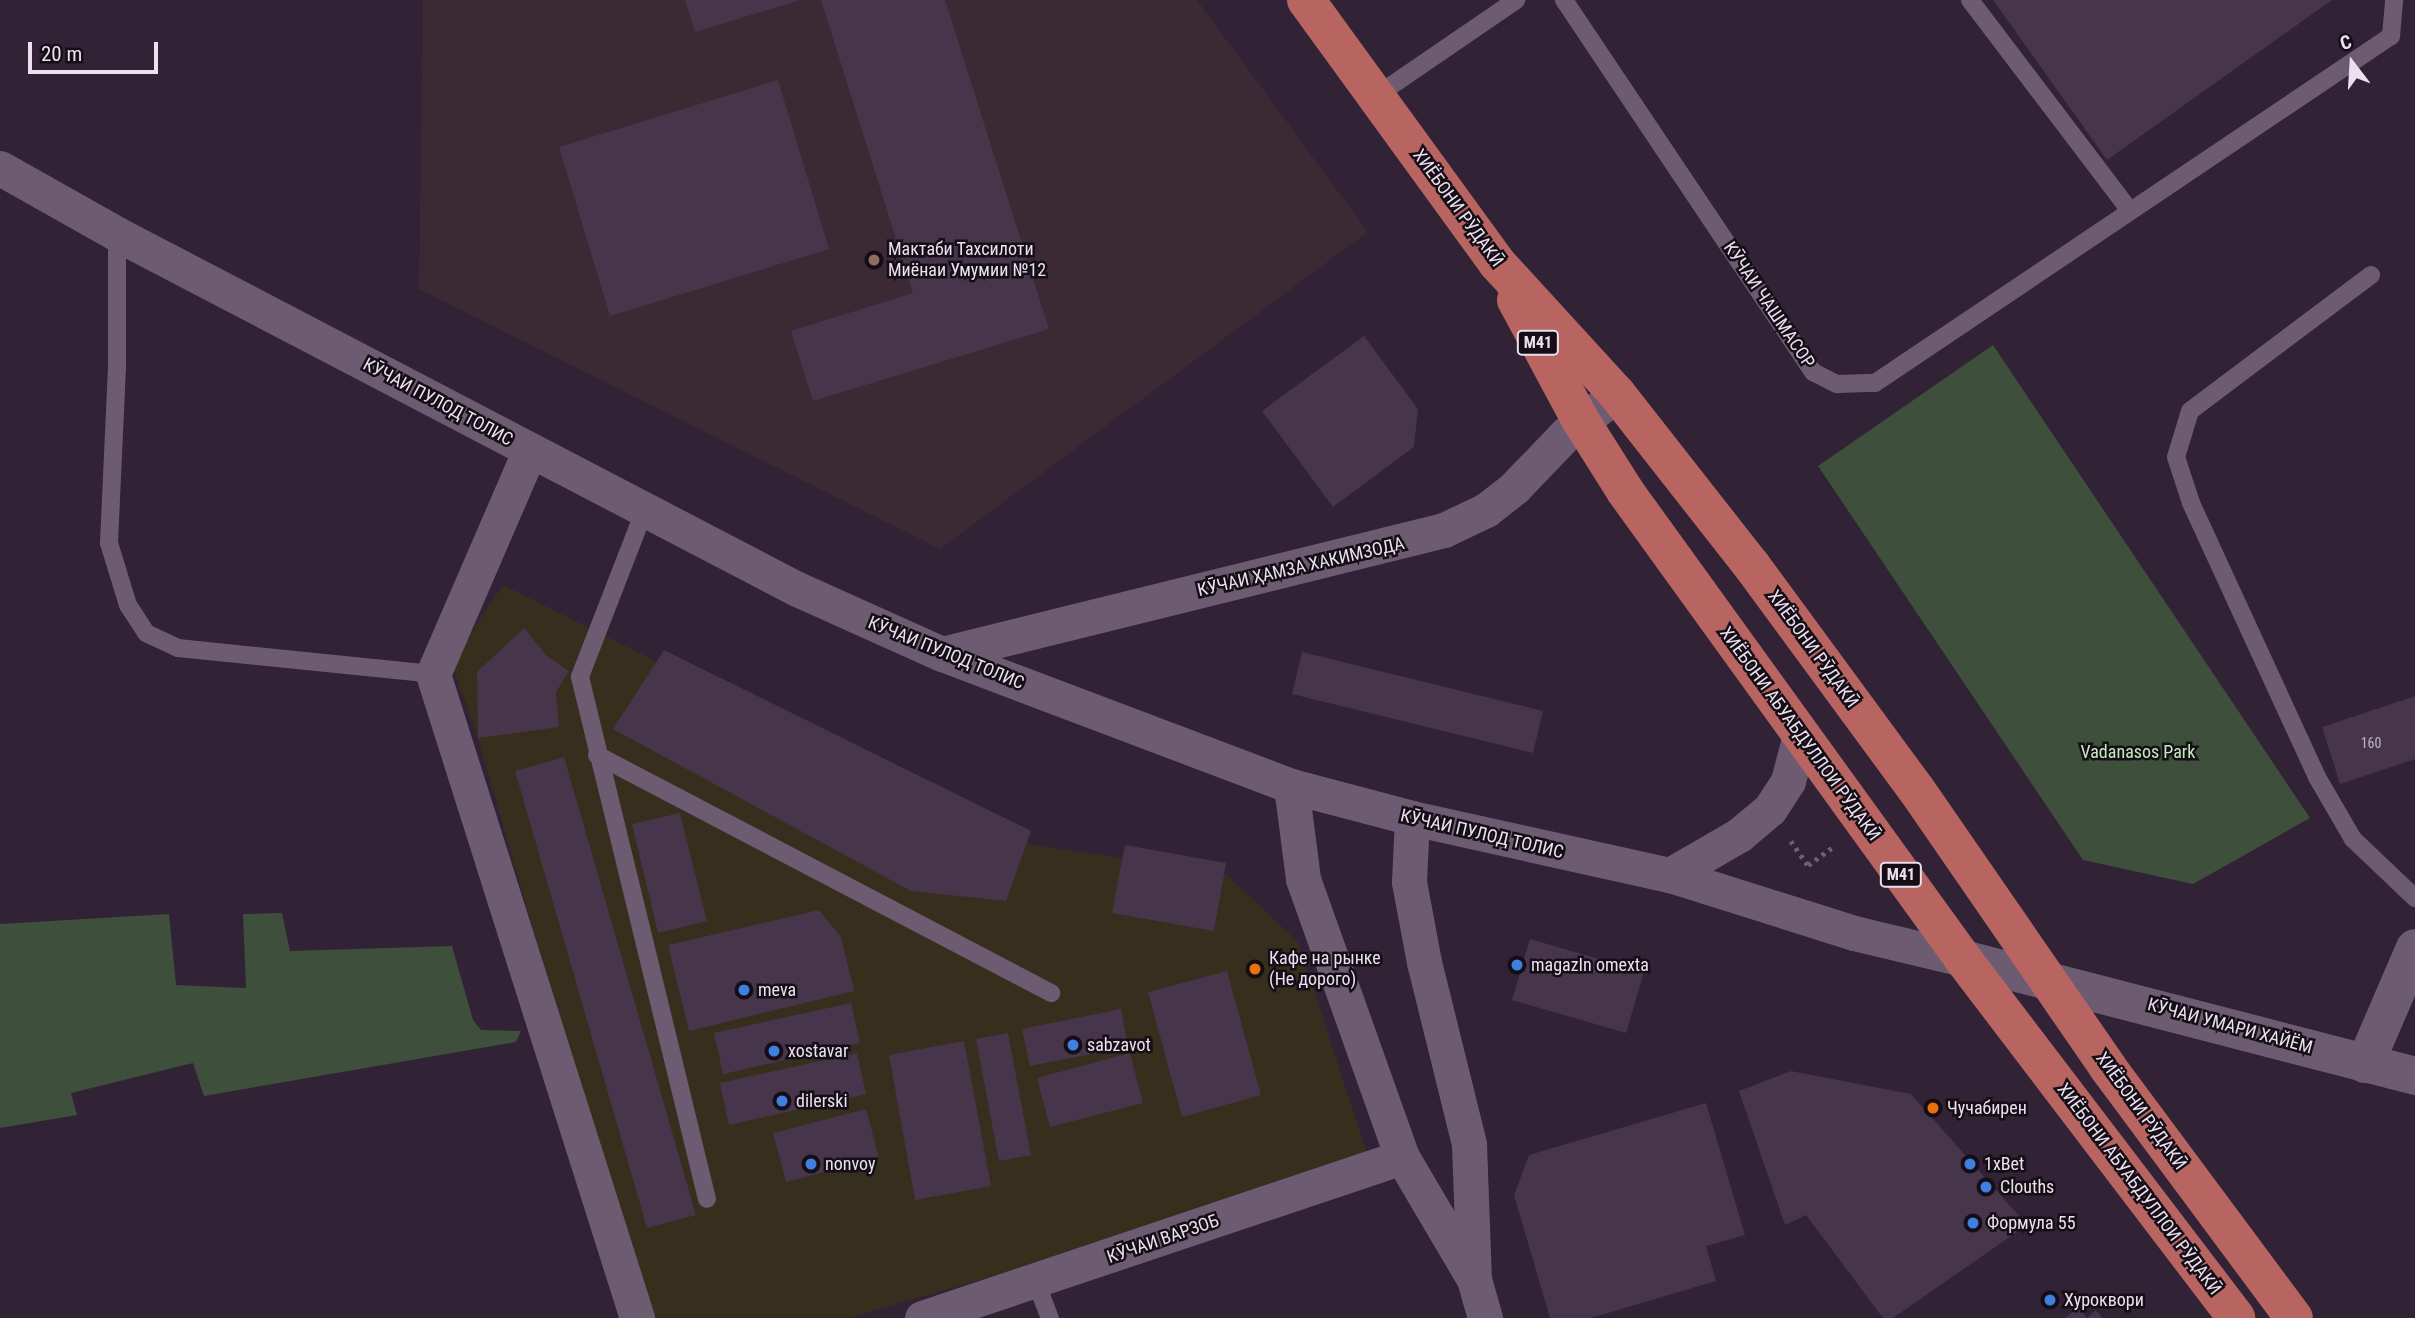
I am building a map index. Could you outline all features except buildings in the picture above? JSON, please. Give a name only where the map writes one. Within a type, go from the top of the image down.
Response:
[{"type":"highway","name":"ХИЁБОНИ РӮДАКӢ","points":[[1307,0],[1497,263],[1617,394],[1752,566],[1916,789],[2045,977],[2294,1318]]},
{"type":"highway","name":"ХИЁБОНИ АБУАБДУЛЛОИ РӮДАКӢ","points":[[1497,263],[1581,421],[1625,491],[1963,959],[2236,1318]]},
{"type":"street","name":"КӮЧАИ ПУЛОД ТОЛИС","points":[[0,168],[117,234],[794,588],[942,654],[1291,786],[1412,818],[1670,875],[1854,933],[1963,959]]},
{"type":"street","name":"КӮЧАИ ҲАМЗА ХАКИМЗОДА","points":[[942,654],[1444,530],[1486,510],[1515,488],[1581,421],[1617,394]]},
{"type":"street","points":[[530,450],[433,674],[637,1318]]},
{"type":"street","points":[[1670,875],[1739,835],[1770,809],[1788,781],[1800,735]]},
{"type":"street","points":[[1291,786],[1303,879],[1402,1157],[1474,1279]]},
{"type":"street","points":[[1412,818],[1412,895],[1469,1144],[1474,1279],[1485,1318]]},
{"type":"street","points":[[2365,1064],[2415,948]]},
{"type":"street","name":"КӮЧАИ УМАРИ ХАЙЁМ","points":[[1963,959],[2045,977],[2415,1076]]},
{"type":"street","name":"КӮЧАИ ВАРЗОБ","points":[[922,1318],[1036,1282],[1402,1157]]},
{"type":"lane","points":[[1376,96],[1516,0]]},
{"type":"lane","name":"КӮЧАИ ЧАШМАСОР","points":[[1564,0],[1814,372],[1837,384],[1875,383],[2391,36],[2394,0]]},
{"type":"lane","points":[[1970,0],[2130,211]]},
{"type":"lane","points":[[117,234],[117,367],[109,543],[128,605],[146,633],[178,648],[433,674]]},
{"type":"lane","points":[[2371,275],[2190,411],[2176,457],[2191,503],[2318,777],[2353,839],[2415,898]]},
{"type":"lane","points":[[645,509],[580,677],[707,1199]]},
{"type":"lane","points":[[597,755],[1051,993]]},
{"type":"lane","points":[[1036,1282],[1050,1318]]},
{"type":"path","points":[[1784,830],[1808,864],[1835,845]]},
{"type":"shaded area","name":"Мактаби Тахсилоти Миёнаи Умумии №12","points":[[423,0],[1197,0],[1368,232],[940,549],[419,289]]},
{"type":"shaded area","points":[[503,585],[1021,843],[1226,874],[1298,942],[1372,1168],[847,1318],[645,1318],[478,738],[451,662]]},
{"type":"green space","name":"Vadanasos Park","points":[[1993,345],[2310,818],[2193,884],[2083,860],[1818,466]]},
{"type":"green space","points":[[282,913],[290,951],[452,946],[473,1020],[481,1030],[521,1031],[516,1042],[204,1096],[193,1063],[71,1093],[77,1115],[0,1128],[0,924],[169,914],[176,985],[246,988],[243,914]]},
{"type":"place","name":"Мактаби Тахсилоти Миёнаи Умумии №12","points":[[874,260]]},
{"type":"place","name":"magazIn omexta","points":[[1517,965]]},
{"type":"place","name":"Кафе на рынке (Не дорого)","points":[[1255,969]]},
{"type":"place","name":"meva","points":[[744,990]]},
{"type":"place","name":"sabzavot","points":[[1073,1045]]},
{"type":"place","name":"xostavar","points":[[774,1051]]},
{"type":"place","name":"dilerski","points":[[782,1101]]},
{"type":"place","name":"Чучабирен","points":[[1933,1108]]},
{"type":"place","name":"nonvoy","points":[[811,1164]]},
{"type":"place","name":"1хBet","points":[[1970,1164]]},
{"type":"place","name":"Clouths","points":[[1986,1187]]},
{"type":"place","name":"Формула 55","points":[[1973,1223]]},
{"type":"place","name":"Хуроквори","points":[[2050,1300]]}]
